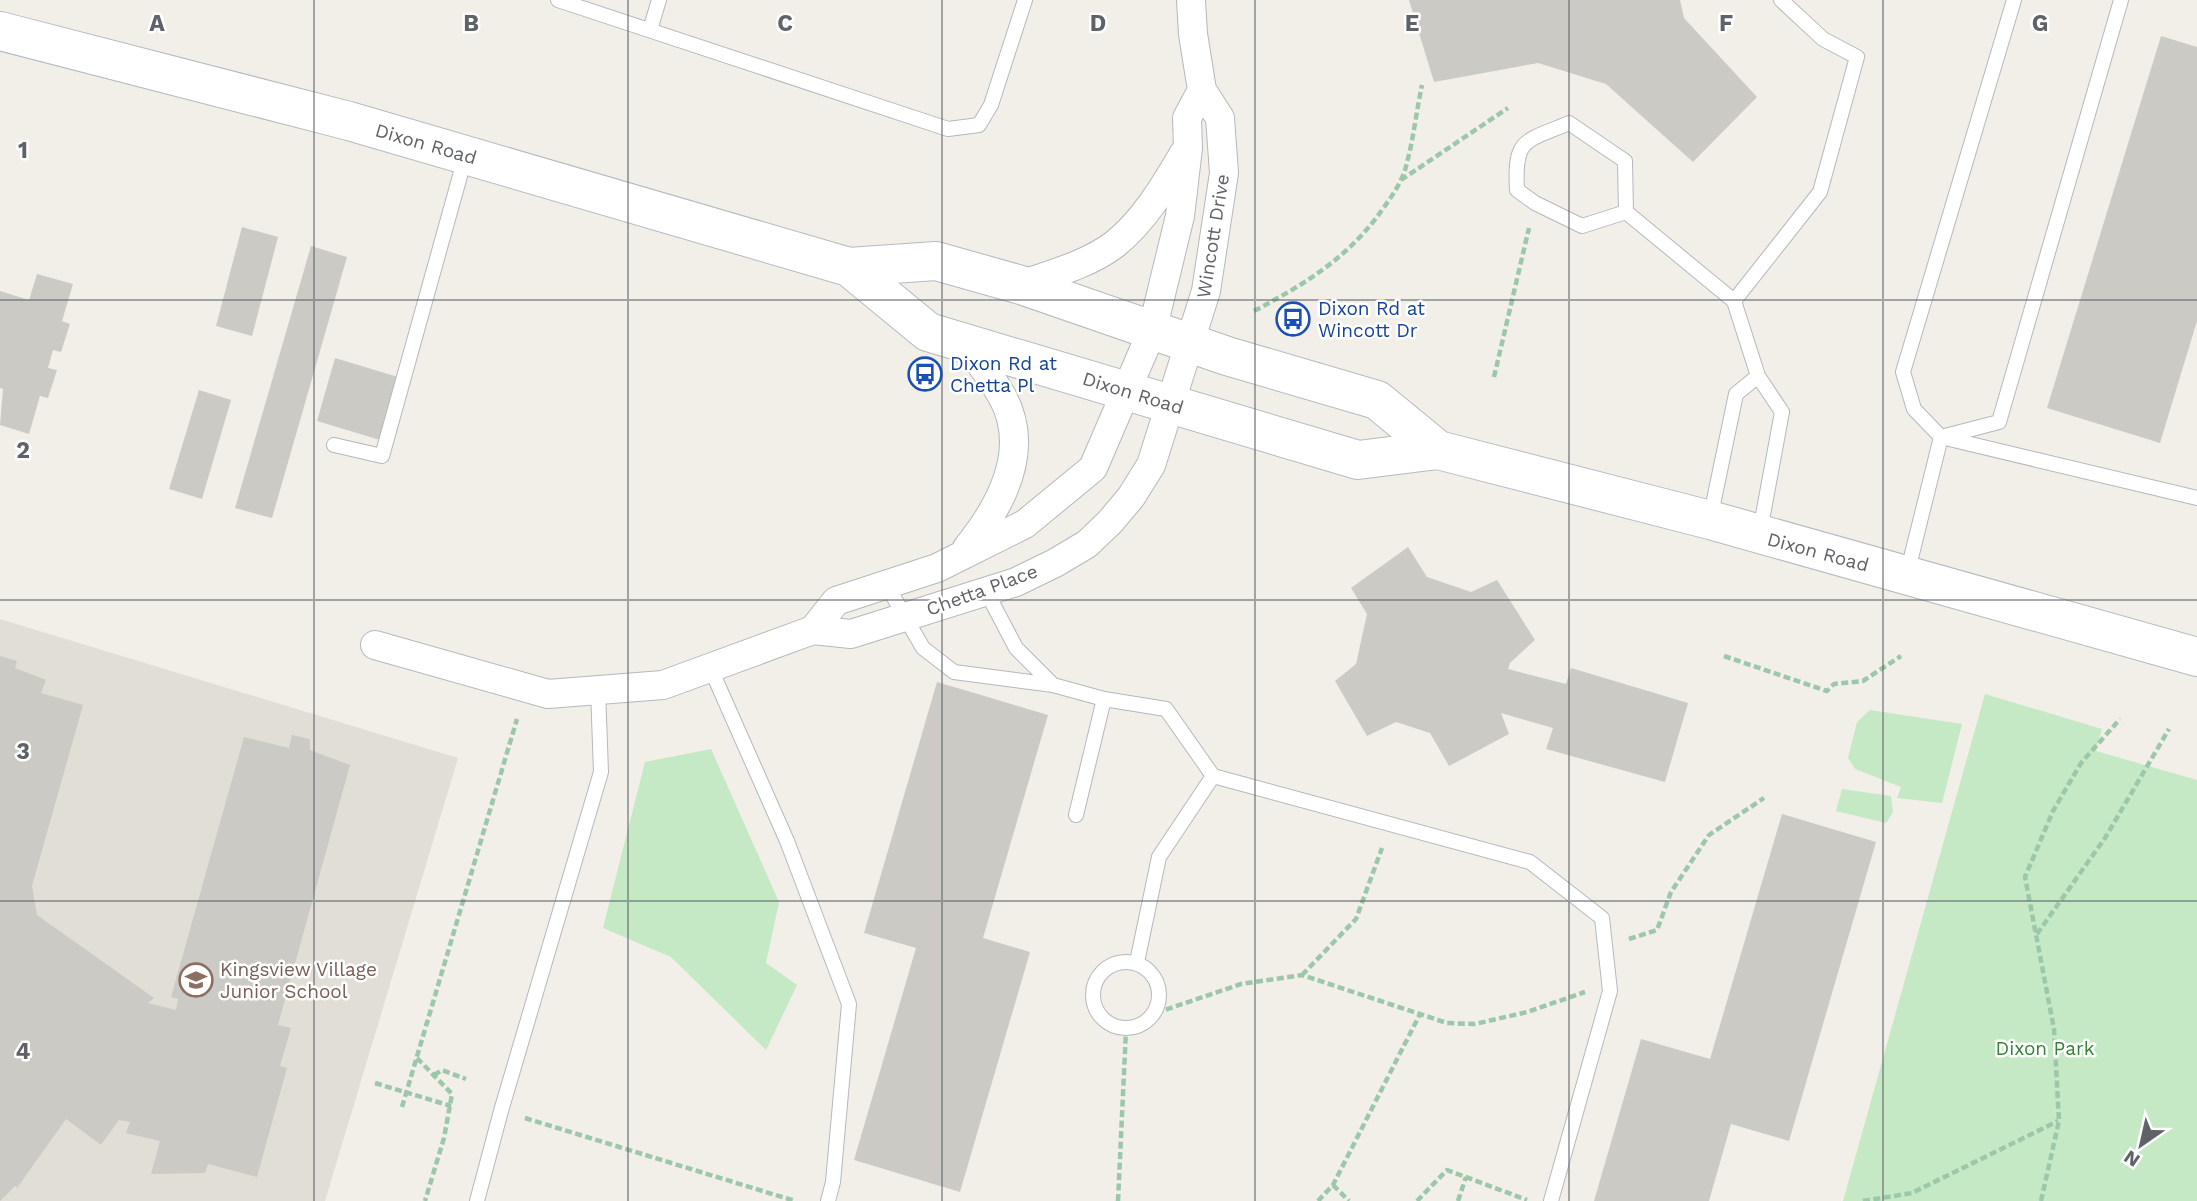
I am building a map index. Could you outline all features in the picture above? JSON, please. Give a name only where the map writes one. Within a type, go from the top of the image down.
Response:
[{"type":"main road","name":"Dixon Road","points":[[0,31],[349,121],[849,267],[936,261],[1021,285],[1191,344],[1377,400],[1438,450]]},
{"type":"main road","name":"Dixon Road","points":[[849,267],[928,331],[1358,460],[1438,450],[1710,520],[1759,536],[2197,657]]},
{"type":"street","name":"Wincott Drive","points":[[1191,0],[1193,34],[1202,90],[1220,118],[1224,173],[1206,291],[1191,344]]},
{"type":"street","name":"Wincott Drive","points":[[1152,331],[1180,216],[1188,148],[1187,118],[1202,90]]},
{"type":"street","points":[[1021,285],[1068,269],[1114,245],[1150,206],[1188,148]]},
{"type":"street","name":"Chetta Place","points":[[813,630],[836,601],[958,559],[1026,524],[1076,485],[1093,468],[1152,331]]},
{"type":"street","points":[[958,559],[989,521],[1007,486],[1014,447],[1003,398],[965,343]]},
{"type":"street","name":"Chetta Place","points":[[375,645],[548,694],[663,685],[813,630],[851,634],[986,591],[1055,563],[1087,544],[1131,497],[1151,465],[1191,344]]},
{"type":"lane","points":[[558,0],[948,129],[979,125],[991,104],[1025,0]]},
{"type":"lane","points":[[650,30],[659,0]]},
{"type":"lane","points":[[1734,301],[1820,192],[1857,57],[1823,39],[1781,0]]},
{"type":"lane","points":[[2014,0],[1903,372],[1914,409],[1941,437],[2197,498]]},
{"type":"lane","points":[[1941,437],[1999,422],[2121,0]]},
{"type":"lane","points":[[1626,212],[1582,226],[1535,203],[1517,190],[1515,157],[1526,141],[1569,123],[1625,161],[1626,212],[1734,301],[1758,376],[1782,412],[1759,536]]},
{"type":"lane","points":[[334,445],[382,456],[466,155]]},
{"type":"lane","points":[[1710,520],[1736,394],[1758,376]]},
{"type":"lane","points":[[1906,576],[1941,437]]},
{"type":"lane","points":[[886,584],[923,648],[954,672],[1054,685],[1104,699],[1166,709],[1213,776],[1530,862],[1602,918],[1610,991],[1551,1201]]},
{"type":"lane","points":[[986,591],[1016,648],[1054,685]]},
{"type":"lane","points":[[710,667],[787,841],[849,1004],[833,1182],[828,1201]]},
{"type":"lane","points":[[477,1201],[500,1111],[601,772],[598,690]]},
{"type":"lane","points":[[1076,815],[1104,699]]},
{"type":"lane","points":[[1137,962],[1159,857],[1213,776]]},
{"type":"lane","points":[[1137,962],[1158,983],[1156,1013],[1143,1025],[1126,1030],[1099,1018],[1091,990],[1107,965],[1137,962]]},
{"type":"path","points":[[1254,311],[1302,286],[1339,261],[1358,242],[1405,172],[1422,85]]},
{"type":"path","points":[[1399,181],[1508,108]]},
{"type":"path","points":[[1494,377],[1535,203]]},
{"type":"path","points":[[1724,656],[1826,691],[1835,684],[1863,681],[1901,656]]},
{"type":"path","points":[[402,1107],[526,688]]},
{"type":"path","points":[[2041,1201],[2059,1121],[2054,1029],[2025,877],[2053,811],[2081,763],[2120,719]]},
{"type":"path","points":[[2036,935],[2105,838],[2169,729]]},
{"type":"path","points":[[1605,947],[1657,930],[1671,892],[1709,835],[1764,798]]},
{"type":"path","points":[[1302,975],[1356,919],[1391,824]]},
{"type":"path","points":[[1156,1013],[1241,984],[1302,975],[1447,1023],[1475,1024],[1527,1012],[1609,984]]},
{"type":"path","points":[[1318,1201],[1333,1185],[1420,1014]]},
{"type":"path","points":[[1118,1201],[1126,1030]]},
{"type":"path","points":[[416,1057],[452,1094],[425,1201]]},
{"type":"path","points":[[434,1075],[442,1070],[466,1079]]},
{"type":"path","points":[[375,1083],[451,1106]]},
{"type":"path","points":[[500,1111],[795,1201]]},
{"type":"path","points":[[1863,1201],[1912,1193],[2059,1121]]},
{"type":"path","points":[[1417,1201],[1447,1170],[1531,1201]]},
{"type":"path","points":[[1458,1201],[1466,1177]]},
{"type":"path","points":[[1333,1185],[1349,1201]]},
{"type":"shaded area","name":"Kingsview Village Junior School","points":[[0,619],[458,758],[325,1201],[0,1201]]},
{"type":"green space","name":"Dixon Park","points":[[1985,694],[2102,729],[2096,751],[2197,780],[2197,1201],[1843,1201]]},
{"type":"green space","points":[[1870,710],[1962,724],[1942,803],[1897,798],[1901,787],[1855,769],[1848,758],[1857,722]]},
{"type":"green space","points":[[711,749],[779,902],[766,963],[797,985],[766,1050],[671,957],[603,928],[645,762]]},
{"type":"green space","points":[[1842,789],[1891,796],[1893,812],[1886,823],[1836,811]]},
{"type":"building","points":[[1409,0],[1680,0],[1684,18],[1757,97],[1693,162],[1606,84],[1538,63],[1434,82]]},
{"type":"building","points":[[2161,36],[2197,47],[2197,321],[2160,443],[2047,408]]},
{"type":"building","points":[[242,227],[278,237],[252,336],[216,326]]},
{"type":"building","points":[[311,246],[347,257],[272,518],[235,508]]},
{"type":"building","points":[[37,274],[73,284],[62,321],[70,324],[61,352],[53,350],[48,368],[57,370],[48,398],[40,396],[29,434],[0,425],[3,389],[0,388],[0,291],[29,300]]},
{"type":"building","points":[[335,358],[398,377],[380,440],[317,421]]},
{"type":"building","points":[[199,390],[231,400],[202,499],[169,489]]},
{"type":"building","points":[[1408,547],[1427,577],[1471,592],[1497,580],[1535,640],[1510,663],[1508,669],[1566,684],[1571,668],[1688,703],[1665,782],[1546,749],[1553,728],[1501,713],[1509,734],[1449,766],[1430,733],[1396,722],[1367,736],[1335,681],[1356,664],[1367,614],[1351,588]]},
{"type":"building","points":[[0,656],[17,661],[15,668],[46,680],[41,693],[83,705],[32,886],[37,915],[154,998],[148,1003],[176,1010],[178,999],[171,997],[244,737],[289,748],[292,735],[310,739],[310,750],[350,765],[278,1025],[291,1028],[280,1066],[287,1068],[257,1177],[208,1164],[205,1173],[151,1174],[160,1141],[126,1133],[130,1122],[119,1120],[101,1145],[66,1119],[17,1188],[15,1186],[0,1201]]},
{"type":"building","points":[[937,682],[1048,715],[983,938],[1030,952],[960,1192],[854,1160],[916,948],[864,933]]},
{"type":"building","points":[[1782,814],[1876,842],[1789,1141],[1731,1124],[1709,1201],[1594,1201],[1641,1039],[1710,1059]]},
{"type":"place","name":"Dixon Rd at Wincott Dr","points":[[1293,319]]},
{"type":"place","name":"Dixon Rd at Chetta Pl","points":[[925,374]]},
{"type":"place","name":"Kingsview Village Junior School","points":[[196,980]]}]
